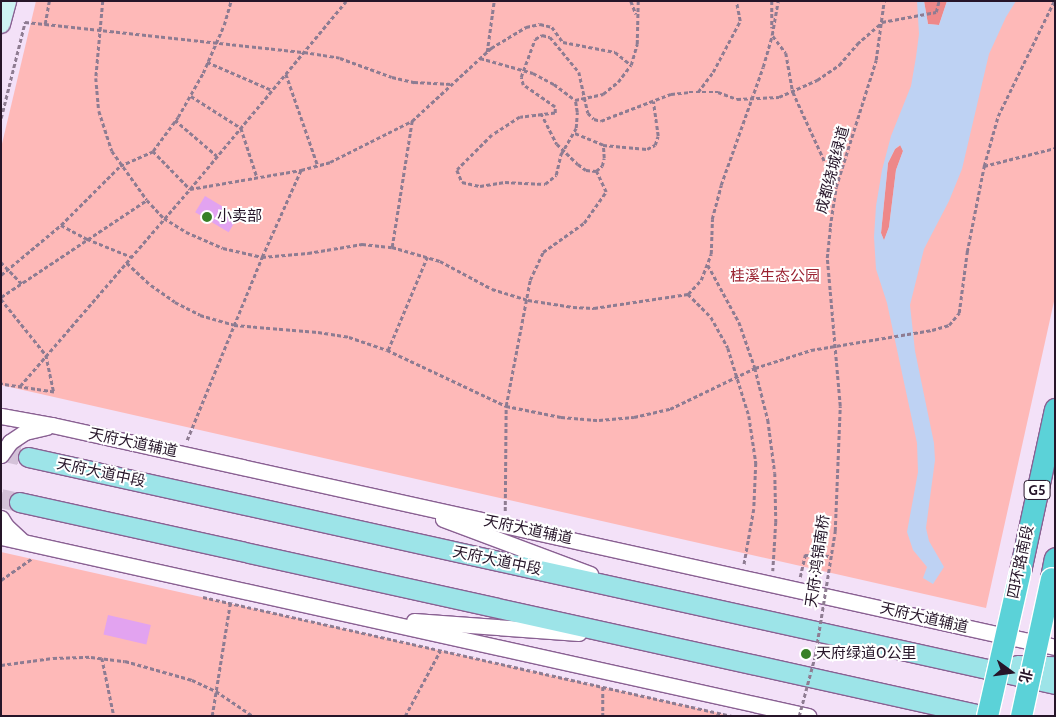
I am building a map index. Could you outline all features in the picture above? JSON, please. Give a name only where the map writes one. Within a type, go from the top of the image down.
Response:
[{"type":"highway","name":"四环路南段","points":[[987,716],[1055,409]]},
{"type":"highway","points":[[1021,716],[1053,568]]},
{"type":"main road","points":[[1,24],[7,1]]},
{"type":"main road","name":"天府大道中段","points":[[28,457],[966,664]]},
{"type":"main road","points":[[19,502],[987,716]]},
{"type":"main road","points":[[966,664],[1055,666]]},
{"type":"main road","points":[[966,664],[1055,684]]},
{"type":"main road","points":[[955,709],[973,716]]},
{"type":"street","name":"天府大道辅道","points":[[1,416],[52,425],[1055,647]]},
{"type":"street","points":[[1,456],[10,442],[26,432],[52,425]]},
{"type":"street","points":[[392,500],[636,592]]},
{"type":"street","points":[[1,518],[6,526],[23,542]]},
{"type":"street","points":[[1,537],[808,716]]},
{"type":"street","points":[[363,617],[625,636]]},
{"type":"path","points":[[44,24],[50,1]]},
{"type":"path","points":[[102,1],[98,31],[96,78],[99,111],[112,151],[120,166],[164,218],[186,232],[223,248],[262,257],[308,253],[362,244],[392,247],[440,261],[492,289],[528,300],[573,308],[594,308],[688,294],[701,280],[708,265],[712,219],[721,185],[772,35],[778,1]]},
{"type":"path","points":[[1,275],[61,225],[120,166],[153,151],[190,96],[208,62],[231,1]]},
{"type":"path","points":[[20,386],[218,156],[346,1]]},
{"type":"path","points":[[487,52],[494,1]]},
{"type":"path","points":[[631,1],[637,15]]},
{"type":"path","points":[[575,100],[603,94],[618,82],[631,65],[637,44],[638,1]]},
{"type":"path","points":[[698,92],[714,72],[740,21],[736,1]]},
{"type":"path","points":[[772,1],[772,35],[786,53],[793,92],[836,187]]},
{"type":"path","name":"成都绕城绿道","points":[[840,406],[827,258],[836,187],[876,60],[884,1]]},
{"type":"path","points":[[480,58],[533,73],[554,84],[575,100],[578,112],[574,133],[564,150],[556,175],[544,184],[505,182],[480,186],[462,182],[457,170],[492,135],[520,117],[555,113],[555,107],[523,84],[520,77],[535,39],[542,35],[550,37],[579,72],[588,113],[594,119],[601,121],[671,94],[718,92],[737,99],[780,97],[817,80],[839,64],[857,44],[882,22],[936,12],[939,1]]},
{"type":"path","points":[[127,263],[150,285],[175,302],[200,315],[234,325],[318,332],[350,337],[387,350],[506,406],[561,417],[590,419],[634,417],[670,409],[755,368],[810,350],[932,330],[949,325],[959,313],[967,252],[984,166],[998,116],[1054,1]]},
{"type":"path","points":[[1,118],[25,22],[304,52],[340,58],[392,77],[414,82],[452,84]]},
{"type":"path","points":[[190,189],[318,166],[372,142],[412,121],[487,52],[526,27],[540,24],[552,27],[563,42],[615,52],[631,65]]},
{"type":"path","points":[[208,62],[272,90]]},
{"type":"path","points":[[286,74],[318,166]]},
{"type":"path","points":[[190,96],[241,128],[257,177]]},
{"type":"path","points":[[574,133],[603,145],[646,149],[655,145],[658,136],[653,101]]},
{"type":"path","points":[[542,113],[557,144],[586,170],[596,171],[602,166],[604,158],[603,145]]},
{"type":"path","points":[[175,120],[218,156]]},
{"type":"path","points":[[392,247],[412,121]]},
{"type":"path","points":[[984,166],[1055,148]]},
{"type":"path","points":[[153,151],[190,189]]},
{"type":"path","points":[[192,428],[262,257],[301,170]]},
{"type":"path","points":[[505,499],[506,406],[528,300],[530,280],[543,252],[584,223],[606,192],[596,171]]},
{"type":"path","points":[[1,384],[54,392],[46,355],[1,298],[147,200]]},
{"type":"path","points":[[61,225],[87,239],[132,257]]},
{"type":"path","points":[[387,350],[427,257]]},
{"type":"path","points":[[1,262],[23,285]]},
{"type":"path","points":[[708,265],[738,322],[755,368],[768,420],[775,473],[774,560]]},
{"type":"path","points":[[688,294],[711,317],[728,348],[749,416],[756,463],[754,509],[746,554]]},
{"type":"path","name":"天府·鸿锦南桥","points":[[799,716],[815,656],[831,556],[838,489],[840,406]]},
{"type":"path","points":[[799,582],[805,554],[831,556]]},
{"type":"path","points":[[1,580],[31,559],[24,558]]},
{"type":"path","points":[[202,597],[732,716]]},
{"type":"path","points":[[212,716],[230,604]]},
{"type":"path","points":[[405,716],[440,650]]},
{"type":"path","points":[[1,665],[53,658],[102,658],[158,669],[192,680],[216,691],[253,716]]},
{"type":"path","points":[[102,658],[114,716]]},
{"type":"path","points":[[603,687],[603,716]]},
{"type":"green space","name":"桂溪生态公园","points":[[36,1],[1055,1],[1055,297],[986,608],[1,385],[1,148]]},
{"type":"green space","points":[[1,552],[732,716],[1,716]]},
{"type":"shaded area","points":[[924,1],[947,1],[939,25],[928,24]]},
{"type":"shaded area","points":[[901,145],[903,151],[896,170],[889,227],[884,241],[881,233],[888,163],[895,149]]},
{"type":"water","points":[[917,1],[924,1],[928,24],[939,25],[947,1],[1016,1],[1006,17],[989,54],[962,169],[949,201],[924,249],[910,305],[915,351],[934,443],[935,460],[926,528],[929,541],[944,567],[933,584],[923,578],[927,567],[913,550],[907,532],[918,472],[917,443],[887,303],[876,269],[874,237],[876,206],[882,170],[891,136],[911,86],[919,34]],"holes":[[[900,145],[903,151],[896,170],[889,227],[884,240],[881,233],[888,163],[895,149]]]},
{"type":"building","points":[[205,196],[238,216],[229,232],[195,212]]},
{"type":"building","points":[[108,615],[151,625],[146,644],[104,634]]},
{"type":"tunnel","points":[[1,451],[28,457]]},
{"type":"tunnel","points":[[1,498],[19,502]]},
{"type":"place","name":"小卖部","points":[[207,217]]},
{"type":"place","name":"天府绿道0公里","points":[[806,654]]}]
